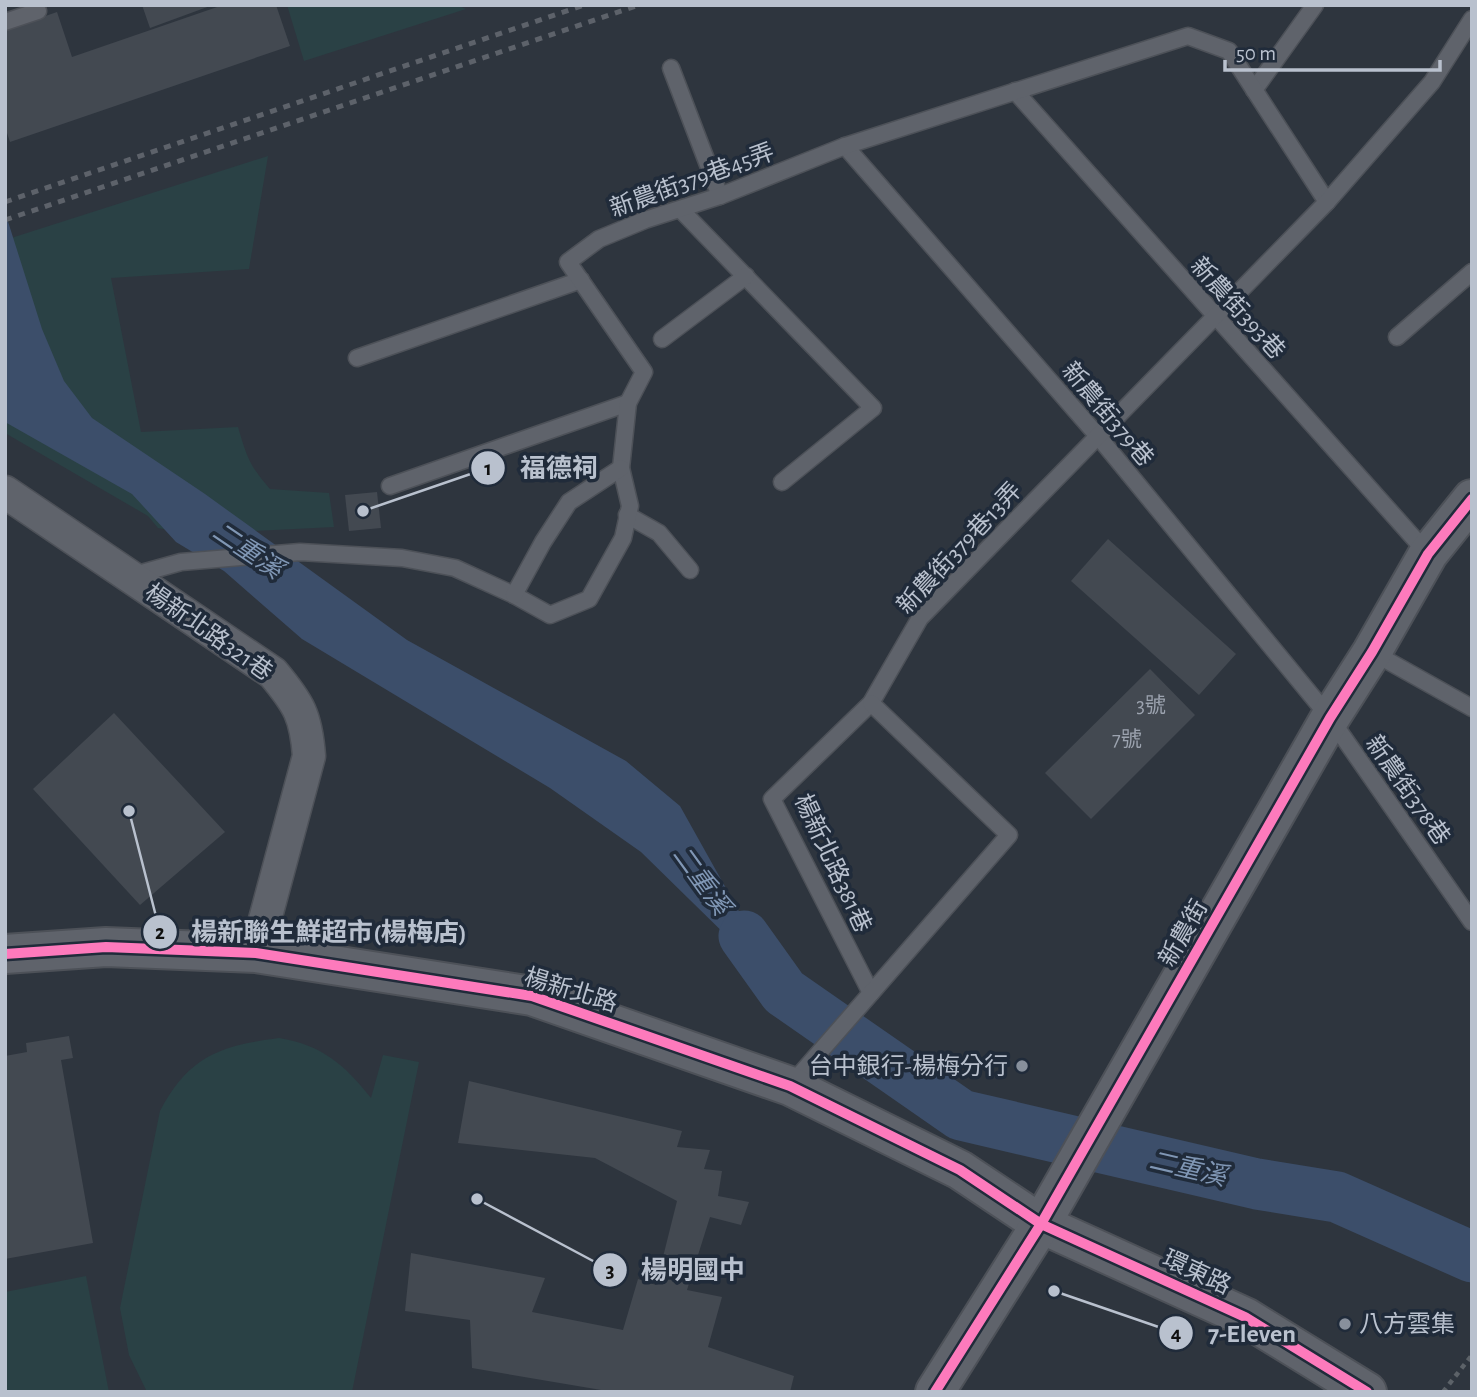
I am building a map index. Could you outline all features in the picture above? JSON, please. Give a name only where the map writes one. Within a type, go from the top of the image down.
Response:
[{"type":"street","name":"楊新北路321巷","points":[[5,492],[274,673],[295,700],[306,726],[309,756],[256,953]]},
{"type":"street","name":"新農街","points":[[935,1392],[1041,1223],[1330,718],[1372,652],[1428,554],[1472,499]]},
{"type":"street","name":"楊新北路","points":[[5,954],[106,947],[256,953],[532,996],[790,1086],[960,1170],[1041,1223]]},
{"type":"street","name":"環東路","points":[[1041,1223],[1245,1317],[1367,1392]]},
{"type":"lane","points":[[1254,90],[1315,5]]},
{"type":"lane","points":[[5,22],[38,11]]},
{"type":"lane","name":"新農街379巷13弄","points":[[871,703],[920,618],[1327,202],[1432,82],[1472,19]]},
{"type":"lane","name":"新農街379巷45弄","points":[[580,280],[568,261],[599,239],[645,220],[720,196],[845,146],[1188,36],[1229,51],[1327,202]]},
{"type":"lane","points":[[671,68],[720,196]]},
{"type":"lane","name":"新農街393巷","points":[[1015,91],[1428,554]]},
{"type":"lane","name":"新農街379巷","points":[[845,146],[1097,435],[1330,718]]},
{"type":"lane","points":[[681,210],[873,408],[782,481]]},
{"type":"lane","points":[[1396,337],[1472,272]]},
{"type":"lane","points":[[662,339],[746,276]]},
{"type":"lane","points":[[129,576],[181,562],[300,552],[402,558],[455,568],[550,615],[589,599],[623,538],[630,506],[621,468],[628,403],[644,372],[580,280],[357,358]]},
{"type":"lane","points":[[390,486],[628,403]]},
{"type":"lane","points":[[514,595],[569,502],[621,468]]},
{"type":"lane","points":[[628,515],[659,533],[690,570]]},
{"type":"lane","points":[[1372,652],[1472,708]]},
{"type":"lane","points":[[790,1086],[1009,835],[871,703]]},
{"type":"lane","name":"楊新北路381巷","points":[[871,703],[772,799],[871,993]]},
{"type":"lane","name":"新農街378巷","points":[[1330,718],[1472,922]]},
{"type":"path","points":[[1443,1392],[1472,1355]]},
{"type":"green space","points":[[287,5],[457,5],[466,9],[304,61]]},
{"type":"green space","points":[[268,156],[249,269],[111,278],[141,432],[238,427],[249,460],[270,489],[329,493],[334,527],[192,534],[158,528],[148,516],[5,433],[5,240]]},
{"type":"green space","points":[[279,1038],[308,1046],[331,1058],[352,1076],[371,1098],[383,1055],[419,1062],[352,1392],[147,1392],[129,1355],[120,1308],[160,1111],[183,1078],[208,1057],[240,1045]]},
{"type":"green space","points":[[86,1276],[109,1392],[5,1392],[5,1292]]},
{"type":"water","points":[[5,212],[42,329],[64,381],[92,418],[205,494],[407,640],[626,761],[680,806],[784,992],[641,852],[550,788],[302,639],[224,571],[176,542],[132,494],[5,422]]},
{"type":"building","points":[[142,5],[210,5],[210,6],[150,28]]},
{"type":"building","points":[[223,5],[276,5],[290,46],[10,142],[5,127],[5,30],[57,12],[72,57]]},
{"type":"building","points":[[377,492],[381,528],[349,531],[345,495]]},
{"type":"building","points":[[1108,539],[1236,654],[1199,695],[1071,581]]},
{"type":"building","points":[[1150,669],[1195,715],[1091,819],[1045,773]]},
{"type":"building","points":[[114,713],[225,832],[140,905],[33,789]]},
{"type":"building","points":[[69,1036],[73,1058],[61,1060],[93,1243],[5,1259],[5,1056],[27,1052],[26,1043]]},
{"type":"building","points":[[469,1081],[682,1131],[677,1147],[710,1150],[704,1169],[722,1171],[718,1196],[749,1202],[741,1225],[710,1217],[687,1290],[722,1297],[708,1347],[794,1376],[790,1392],[613,1392],[472,1368],[470,1320],[405,1311],[411,1253],[545,1278],[532,1312],[623,1330],[638,1279],[656,1285],[677,1201],[595,1158],[458,1143]]},
{"type":"waterway","name":"二重溪","points":[[744,936],[784,992],[961,1115],[1257,1184],[1337,1197],[1472,1257]]},
{"type":"railway","points":[[5,202],[584,5]]},
{"type":"railway","points":[[5,220],[639,5]]},
{"type":"cycle path","points":[[935,1392],[1041,1224],[1330,718],[1372,652],[1428,554],[1472,499]]},
{"type":"cycle path","points":[[5,954],[106,947],[256,953],[532,996],[790,1086],[960,1170],[1041,1224],[1245,1317],[1367,1392]]},
{"type":"place","name":"福德祠","points":[[363,511]]},
{"type":"place","name":"楊新聯生鮮超市(楊梅店)","points":[[129,811]]},
{"type":"place","name":"台中銀行-楊梅分行","points":[[1022,1066]]},
{"type":"place","name":"楊明國中","points":[[477,1199]]},
{"type":"place","name":"7-Eleven","points":[[1054,1291]]},
{"type":"place","name":"八方雲集","points":[[1345,1324]]}]
